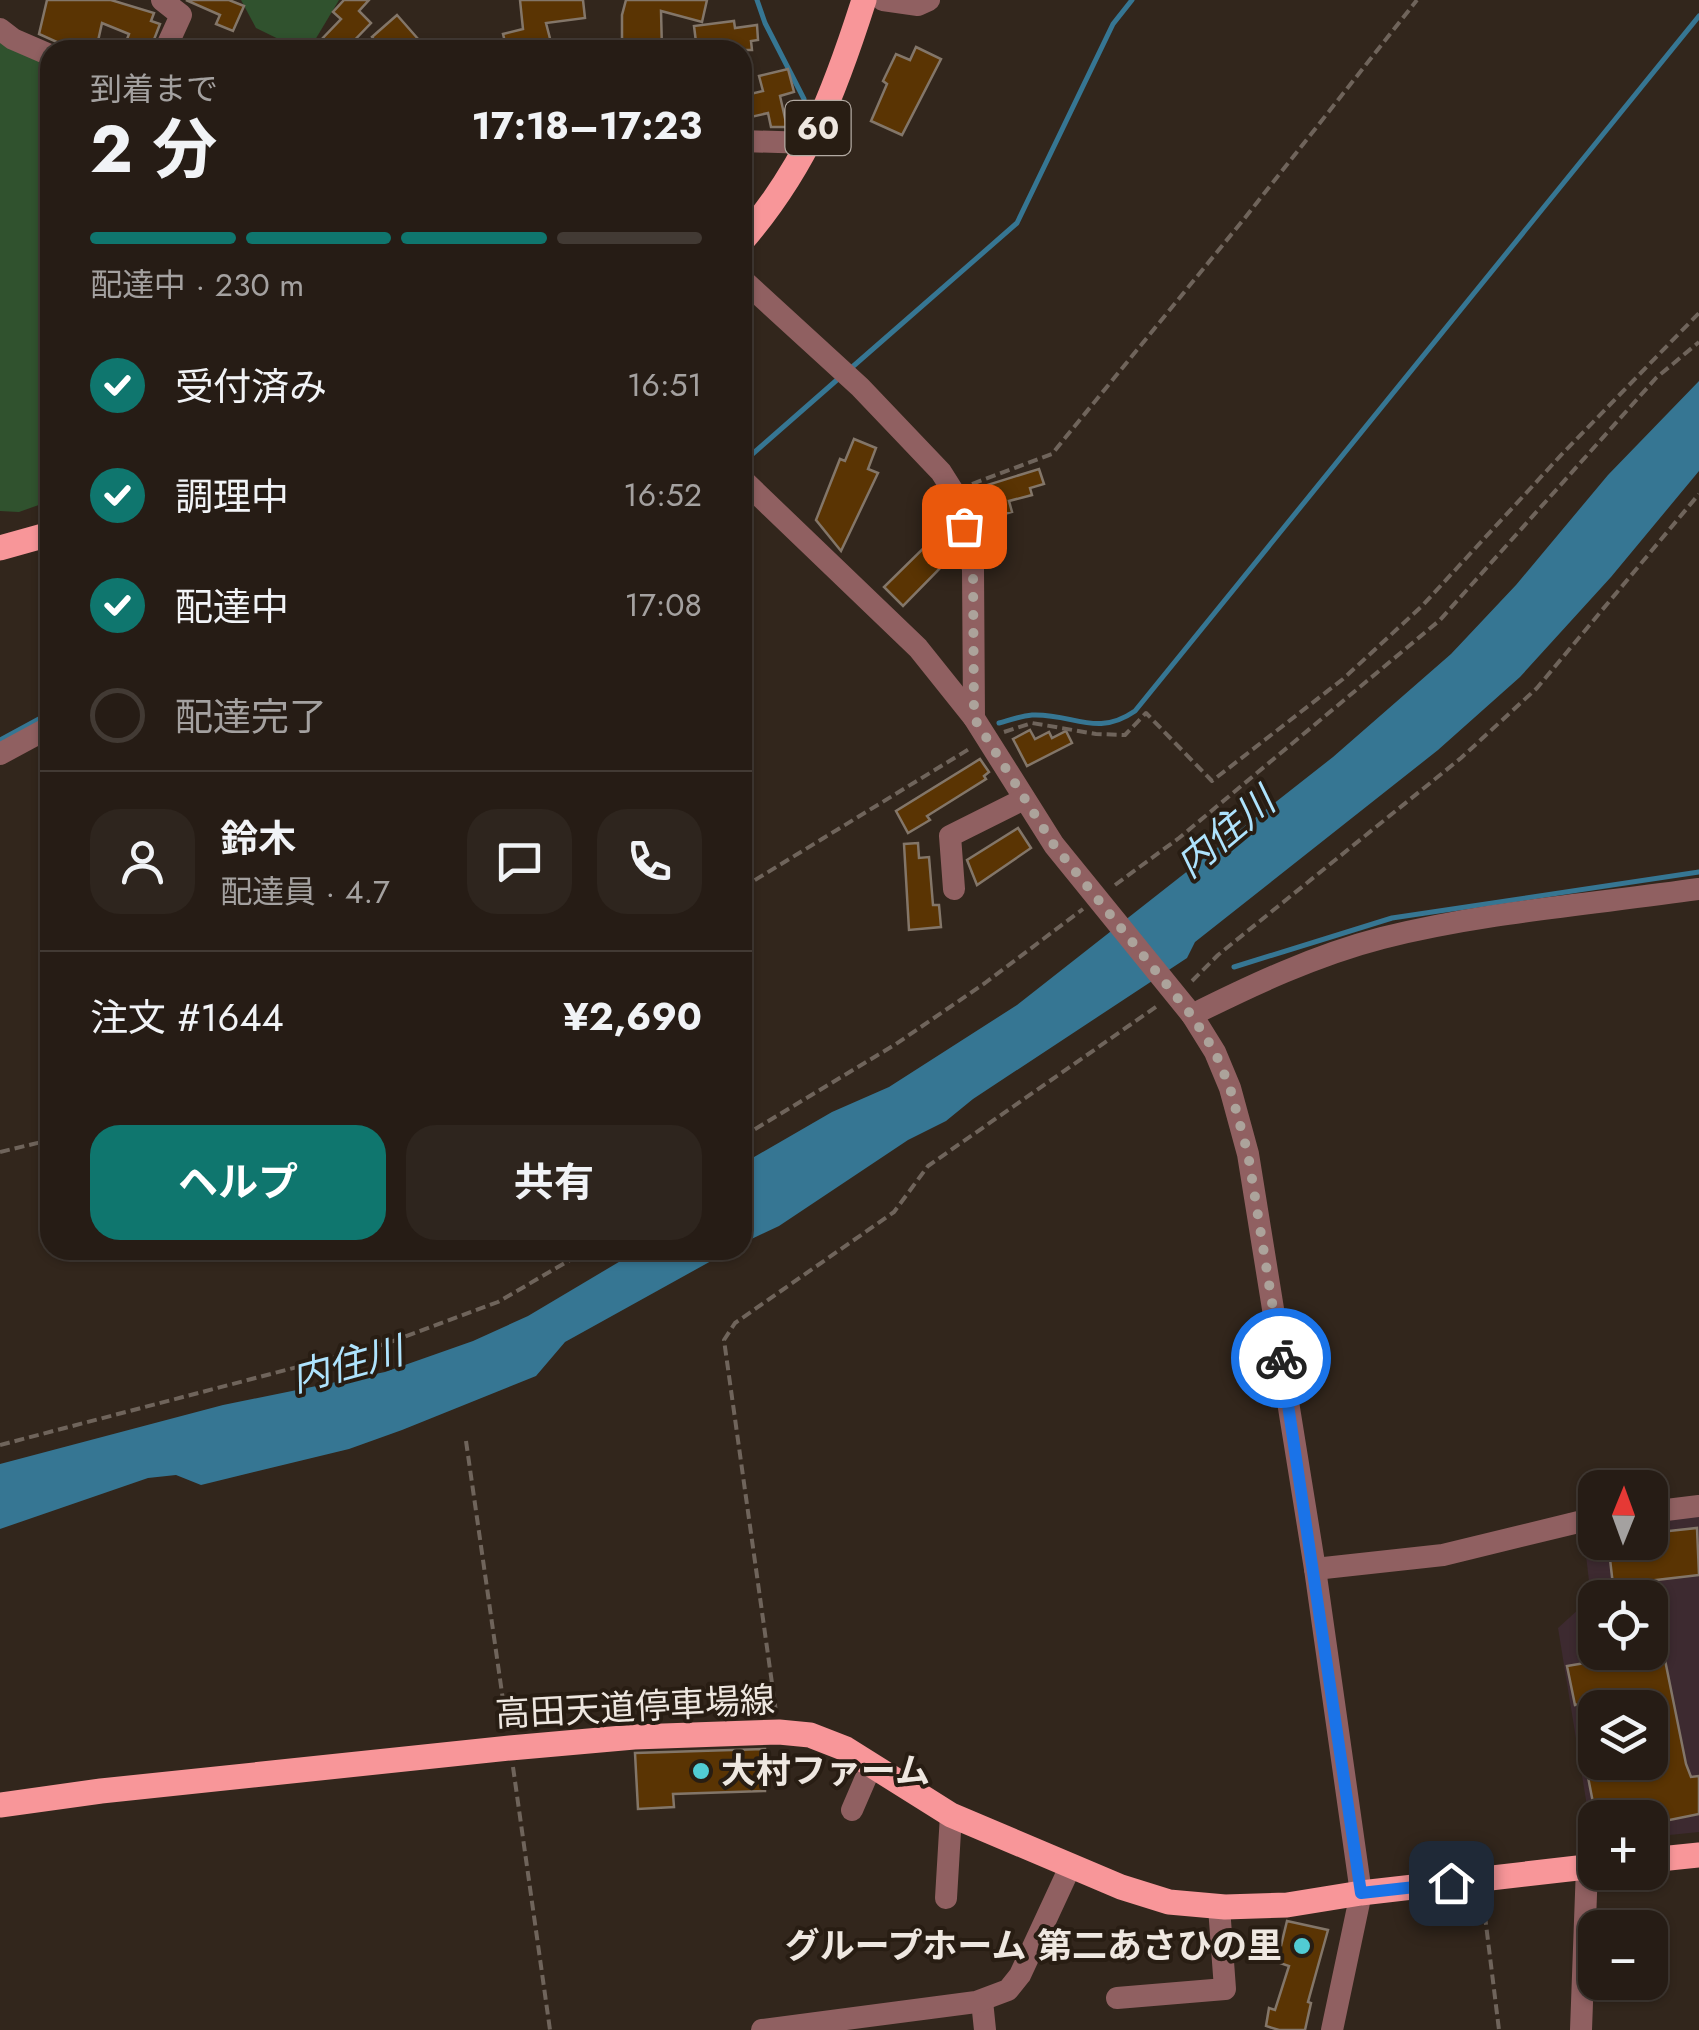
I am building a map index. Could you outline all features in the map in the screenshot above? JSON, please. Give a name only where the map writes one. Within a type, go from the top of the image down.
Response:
[{"type":"main road","name":"60","points":[[752,230],[771,208],[811,142],[838,80],[864,0]]},
{"type":"main road","points":[[0,548],[40,537]]},
{"type":"main road","name":"高田天道停車場線","points":[[0,1805],[510,1748],[654,1736],[779,1732],[810,1735],[846,1749],[951,1815],[1121,1887],[1169,1902],[1219,1907],[1287,1905],[1578,1869]]},
{"type":"main road","points":[[1668,1858],[1699,1855]]},
{"type":"street","points":[[162,0],[181,15],[170,40]]},
{"type":"street","points":[[884,0],[918,5],[929,0]]},
{"type":"street","points":[[0,28],[13,39],[40,51]]},
{"type":"street","points":[[752,142],[811,142]]},
{"type":"street","points":[[752,288],[860,387],[941,472],[953,491],[973,569],[974,718]]},
{"type":"street","points":[[752,490],[918,648],[974,718],[1054,845],[1192,1016],[1215,1052],[1230,1088],[1248,1154],[1315,1569],[1361,1893],[1332,2030]]},
{"type":"street","points":[[0,754],[40,732]]},
{"type":"street","points":[[954,889],[950,836],[1024,799]]},
{"type":"street","points":[[1192,1016],[1259,983],[1378,939],[1426,928],[1699,889]]},
{"type":"street","points":[[1668,1510],[1699,1506]]},
{"type":"street","points":[[1315,1569],[1442,1555],[1578,1522]]},
{"type":"street","points":[[852,1810],[870,1766]]},
{"type":"street","points":[[946,1898],[951,1815]]},
{"type":"street","points":[[762,2030],[905,2020],[982,2001],[1008,1990],[1020,1975],[1071,1865]]},
{"type":"street","points":[[1581,2030],[1590,1890]]},
{"type":"street","points":[[1118,1998],[1225,1989],[1219,1907]]},
{"type":"street","points":[[982,2001],[986,2030]]},
{"type":"path","points":[[953,491],[1052,454],[1417,0]]},
{"type":"path","points":[[752,882],[987,738],[1032,723],[1125,735],[1146,712],[1212,781],[1343,678],[1422,606],[1563,452],[1699,314]]},
{"type":"path","points":[[752,1131],[896,1044],[984,984],[1178,838],[1440,620],[1656,378],[1699,342]]},
{"type":"path","points":[[779,1732],[724,1340],[734,1323],[894,1212],[928,1166],[1174,994],[1460,758],[1538,688],[1699,494]]},
{"type":"path","points":[[0,1152],[40,1142]]},
{"type":"path","points":[[0,1445],[385,1344],[498,1302],[570,1260]]},
{"type":"path","points":[[466,1441],[550,2030]]},
{"type":"path","points":[[1481,1880],[1499,2030]]},
{"type":"shaded area","points":[[1699,1516],[1699,1832],[1668,1835],[1668,1800],[1586,1800],[1583,1780],[1668,1780],[1668,1690],[1578,1690],[1578,1751],[1558,1628],[1578,1610],[1578,1670],[1668,1670],[1668,1580],[1589,1580],[1587,1560],[1668,1560],[1668,1520]]},
{"type":"green space","points":[[241,0],[339,0],[315,40],[281,40],[256,28]]},
{"type":"green space","points":[[0,40],[40,58],[40,505],[19,512],[0,511]]},
{"type":"water","points":[[1699,381],[1699,471],[1611,577],[1520,677],[1438,750],[1195,942],[1187,958],[973,1099],[946,1121],[908,1140],[779,1226],[752,1239],[752,1158],[832,1112],[889,1087],[1017,1005],[1333,757],[1451,654],[1516,585],[1608,475]]},
{"type":"water","points":[[622,1260],[713,1260],[565,1342],[536,1376],[402,1430],[349,1449],[201,1485],[176,1475],[148,1478],[0,1529],[0,1464],[223,1405],[385,1372],[473,1341],[528,1316]]},
{"type":"building","points":[[47,0],[111,0],[154,13],[151,21],[160,24],[154,40],[127,40],[129,34],[102,23],[98,40],[52,40],[39,34]]},
{"type":"building","points":[[186,0],[229,0],[244,6],[233,31],[216,24],[220,15]]},
{"type":"building","points":[[344,0],[369,0],[359,11],[371,23],[355,40],[321,40],[341,19],[333,12]]},
{"type":"building","points":[[520,0],[583,0],[585,18],[546,23],[550,40],[504,40],[503,34],[523,29]]},
{"type":"building","points":[[626,0],[707,0],[702,22],[661,11],[662,40],[622,40]]},
{"type":"building","points":[[397,15],[419,40],[375,40],[372,37]]},
{"type":"building","points":[[734,21],[735,28],[757,25],[758,40],[696,40],[694,26]]},
{"type":"building","points":[[916,47],[941,59],[902,135],[871,121],[896,54],[910,60]]},
{"type":"building","points":[[788,69],[794,92],[780,96],[787,127],[771,127],[768,113],[752,117],[752,94],[763,91],[759,76]]},
{"type":"building","points":[[854,439],[876,448],[868,469],[878,473],[841,551],[816,520],[840,459],[845,461]]},
{"type":"building","points":[[1039,469],[1044,484],[1030,488],[1032,495],[1009,501],[1012,512],[976,522],[968,491]]},
{"type":"building","points":[[946,526],[954,554],[903,606],[884,587]]},
{"type":"building","points":[[1030,730],[1035,739],[1049,732],[1052,738],[1066,731],[1072,743],[1027,766],[1013,739]]},
{"type":"building","points":[[980,759],[989,772],[984,776],[986,779],[927,816],[930,820],[908,833],[896,811]]},
{"type":"building","points":[[1018,828],[1031,848],[977,885],[967,860]]},
{"type":"building","points":[[918,843],[919,858],[929,857],[933,905],[939,905],[941,927],[909,930],[904,844]]},
{"type":"building","points":[[1697,1528],[1699,1575],[1612,1580],[1610,1560],[1668,1560],[1668,1531]]},
{"type":"building","points":[[1578,1664],[1578,1670],[1667,1670],[1686,1764],[1691,1777],[1699,1776],[1699,1814],[1668,1820],[1668,1800],[1592,1800],[1589,1780],[1668,1780],[1668,1690],[1578,1690],[1575,1705],[1567,1666]]},
{"type":"building","name":"大村ファーム","points":[[765,1749],[765,1791],[673,1794],[674,1807],[638,1809],[635,1753]]},
{"type":"building","name":"グループホーム 第二あさひの里","points":[[1287,1921],[1328,1930],[1308,2002],[1311,2003],[1305,2030],[1266,2026],[1269,2008],[1275,2010],[1289,1966],[1277,1962]]},
{"type":"waterway","points":[[757,0],[804,99]]},
{"type":"waterway","points":[[850,369],[1017,223],[1113,24],[1132,0]]},
{"type":"waterway","points":[[999,723],[1032,715],[1108,723],[1135,711],[1699,16]]},
{"type":"waterway","points":[[752,454],[838,379]]},
{"type":"waterway","points":[[0,740],[40,718]]},
{"type":"waterway","points":[[1234,967],[1392,918],[1699,872]]},
{"type":"way so far","points":[[964,526],[973,569],[974,718],[1054,845],[1192,1016],[1215,1052],[1230,1088],[1248,1154],[1281,1358]]},
{"type":"place","name":"大村ファーム","points":[[701,1771]]},
{"type":"place","name":"グループホーム 第二あさひの里","points":[[1302,1946]]},
{"type":"route","points":[[1281,1358],[1361,1893],[1451,1883]]},
{"type":"water label","name":"内住川","points":[[1225,832]]},
{"type":"water label","name":"内住川","points":[[347,1364]]}]
